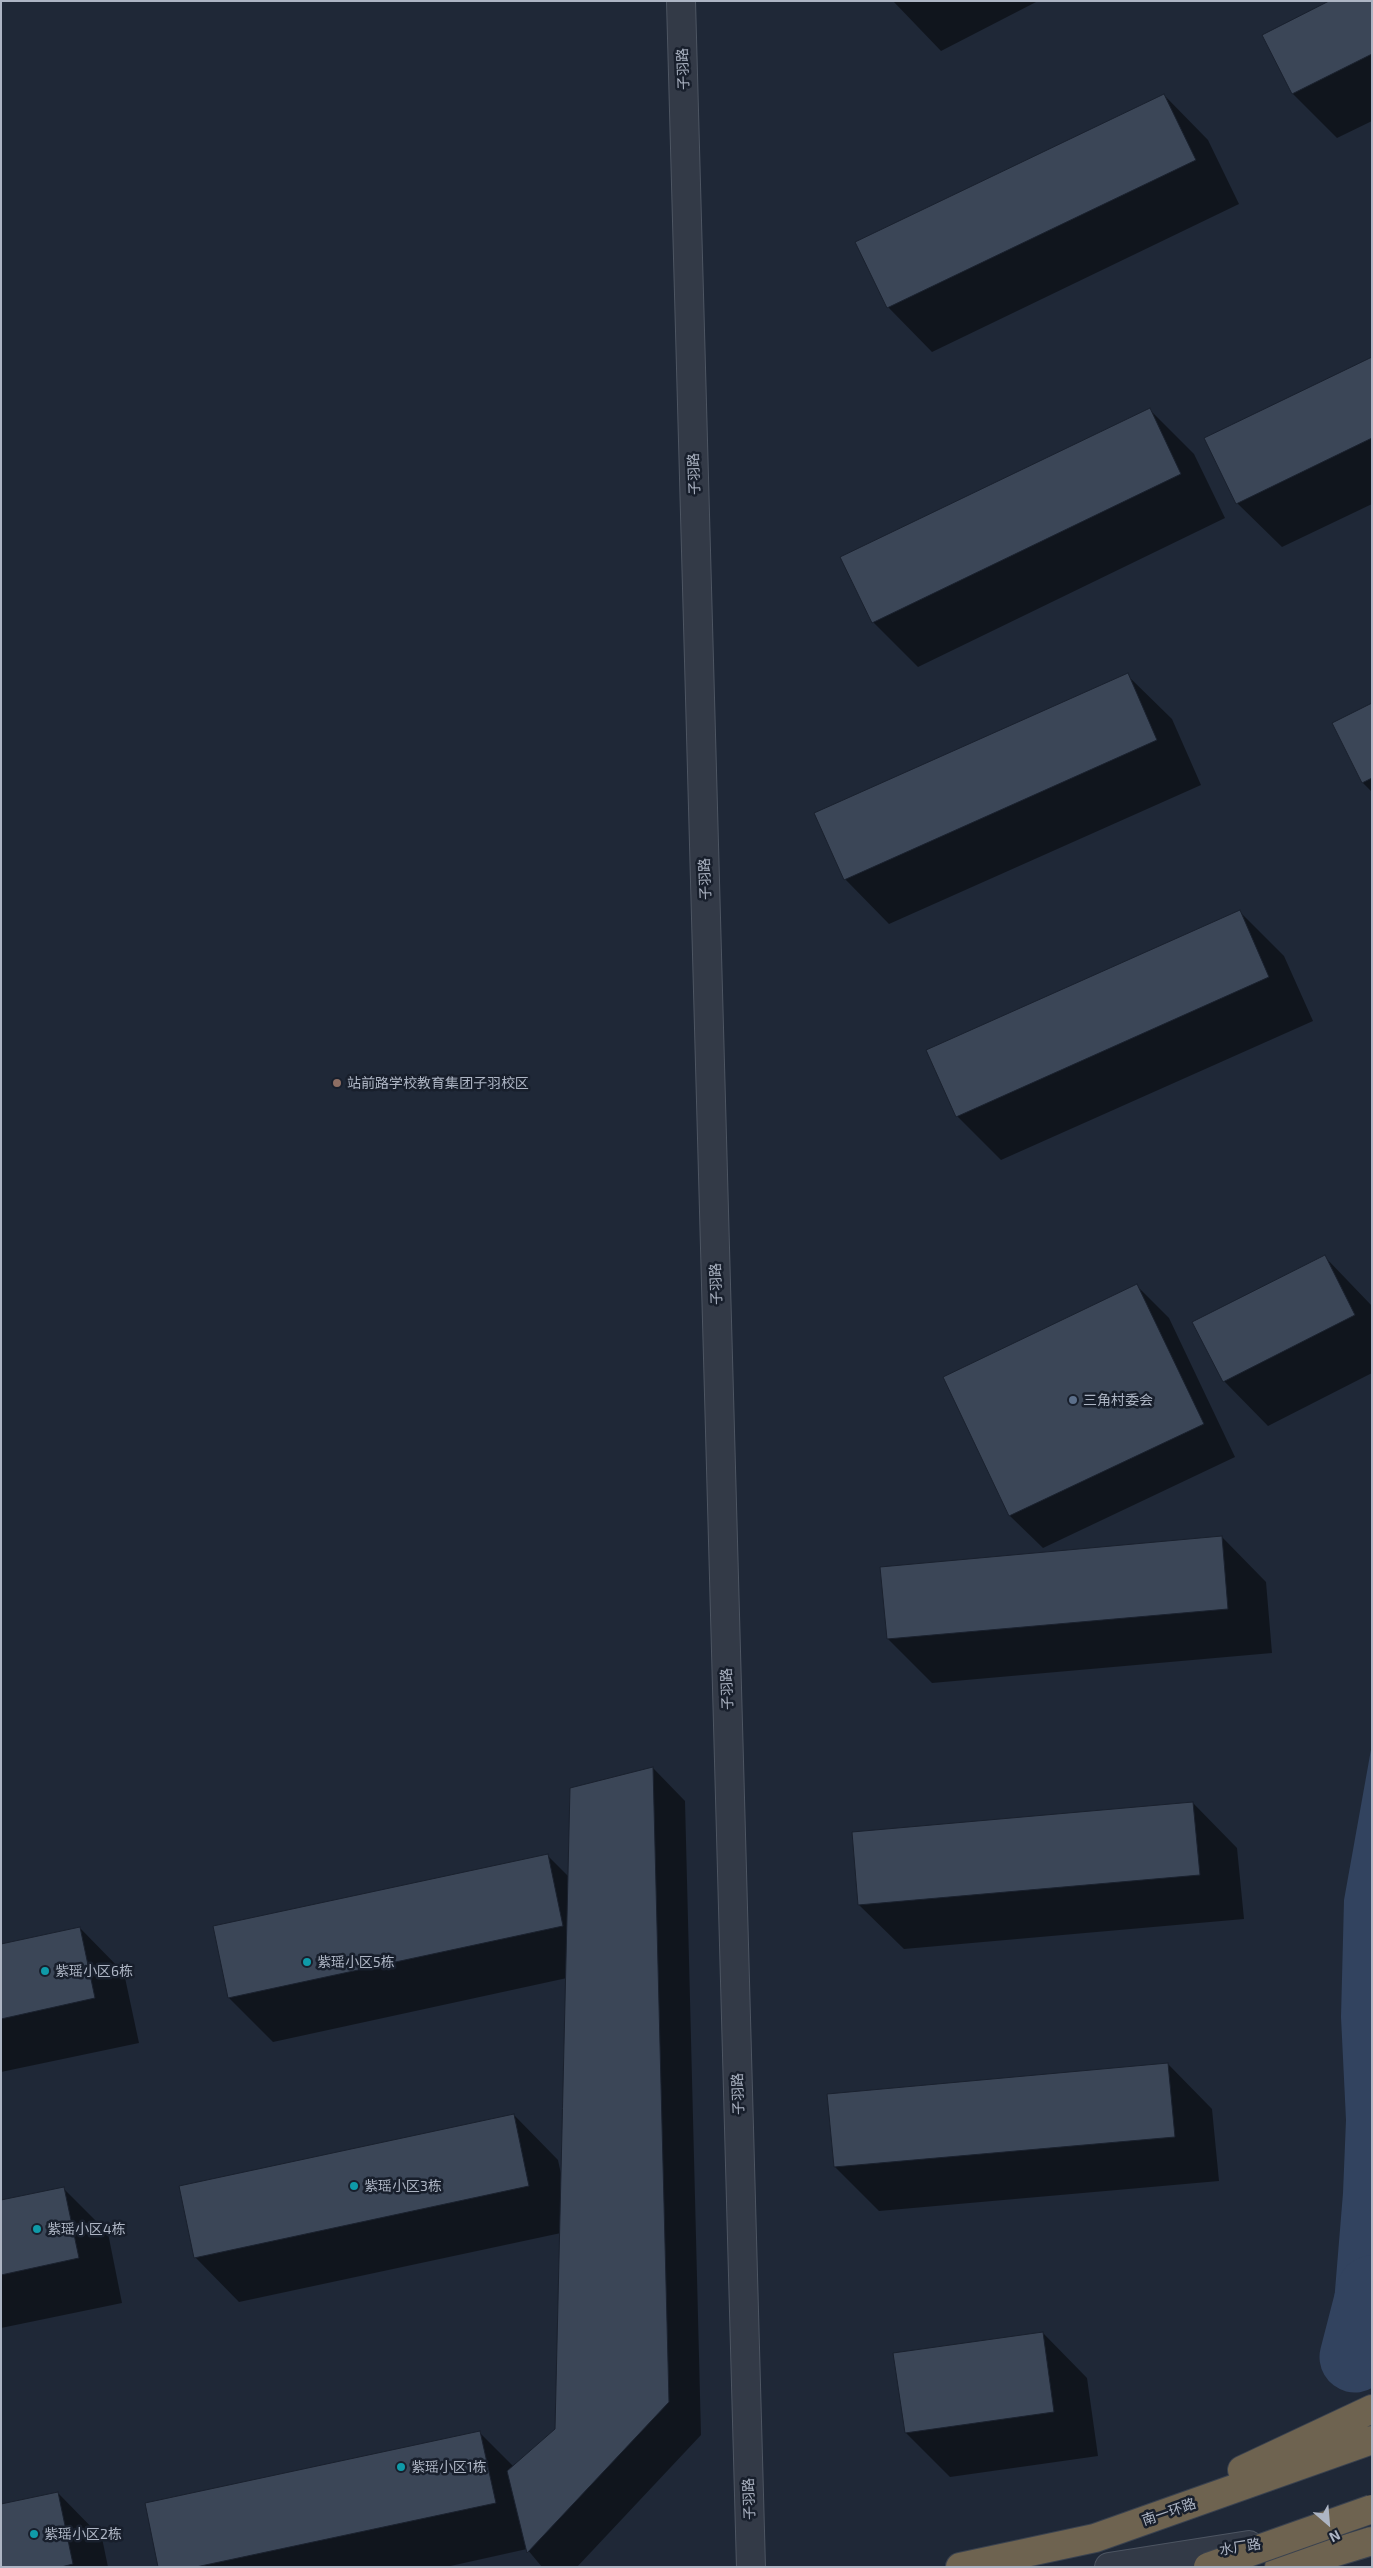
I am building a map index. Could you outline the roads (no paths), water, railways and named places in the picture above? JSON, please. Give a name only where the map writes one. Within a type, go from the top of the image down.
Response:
[{"type":"highway","points":[[1096,2538],[1372,2409]]},
{"type":"highway","name":"南一环路","points":[[960,2567],[1096,2538],[1372,2440]]},
{"type":"highway","points":[[1208,2567],[1372,2509]]},
{"type":"highway","points":[[1279,2567],[1300,2563],[1372,2541]]},
{"type":"street","name":"子羽路","points":[[681,1],[751,2567]]},
{"type":"street","name":"水厂路","points":[[1109,2567],[1372,2524]]},
{"type":"water","points":[[1372,1744],[1372,2334],[1332,2327],[1343,2193],[1346,2120],[1341,2017],[1344,1900]]},
{"type":"waterway","points":[[1355,2357],[1372,2291]]},
{"type":"place","name":"站前路学校教育集团子羽校区","points":[[337,1083]]},
{"type":"place","name":"三角村委会","points":[[1073,1400]]},
{"type":"place","name":"紫瑶小区5栋","points":[[307,1962]]},
{"type":"place","name":"紫瑶小区6栋","points":[[45,1971]]},
{"type":"place","name":"紫瑶小区3栋","points":[[354,2186]]},
{"type":"place","name":"紫瑶小区4栋","points":[[37,2229]]},
{"type":"place","name":"紫瑶小区1栋","points":[[401,2467]]},
{"type":"place","name":"紫瑶小区2栋","points":[[34,2534]]}]
